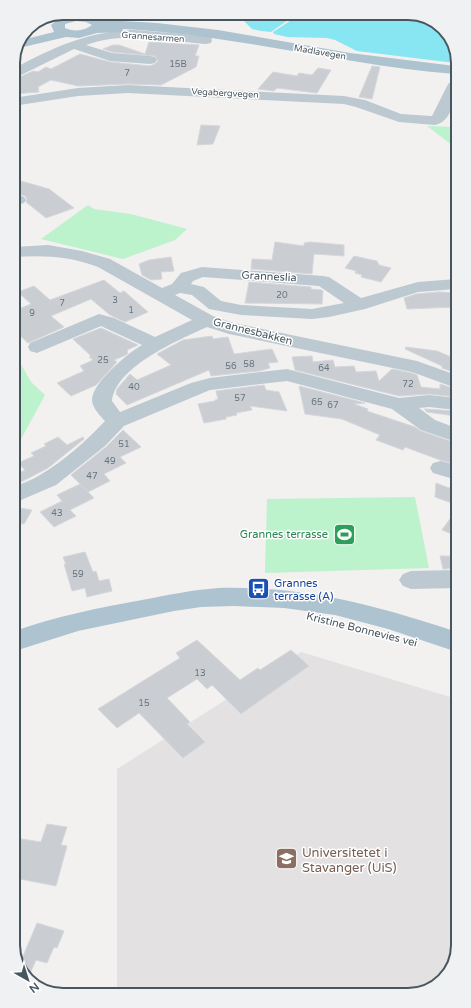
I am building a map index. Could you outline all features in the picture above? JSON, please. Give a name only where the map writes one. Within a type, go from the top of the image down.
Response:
[{"type":"main road","name":"Madlavegen","points":[[25,42],[79,20]]},
{"type":"main road","name":"Madlavegen","points":[[88,20],[96,26],[121,29],[186,30],[236,36],[350,57],[451,70]]},
{"type":"main road","name":"Madlavegen","points":[[28,38],[50,32],[61,26]]},
{"type":"main road","name":"Kristine Bonnevies vei","points":[[20,639],[75,622],[183,600],[268,598],[301,601],[350,610],[451,640]]},
{"type":"main road","name":"Kristine Bonnevies vei","points":[[146,608],[249,608],[298,613],[327,618],[451,653]]},
{"type":"street","name":"Grannesarmen","points":[[20,68],[61,26],[95,38],[125,34],[206,40]]},
{"type":"street","points":[[61,26],[110,57],[150,60]]},
{"type":"street","name":"Vegabergvegen","points":[[20,101],[79,93],[144,88],[344,100],[360,103],[400,118],[438,124],[451,93]]},
{"type":"street","name":"Grannesbakken","points":[[20,252],[51,250],[92,258],[104,263],[206,320],[237,330],[416,367],[451,380]]},
{"type":"street","name":"Granneslia","points":[[160,295],[178,288],[187,277],[202,272],[323,281],[330,284],[359,305]]},
{"type":"street","points":[[178,288],[191,289],[198,292],[215,305],[241,310],[312,314],[329,312],[359,305],[416,286],[451,284]]},
{"type":"street","points":[[37,347],[99,320],[107,322],[156,344]]},
{"type":"street","points":[[116,421],[102,400],[104,394],[119,372],[131,360],[156,344],[206,320]]},
{"type":"street","points":[[20,493],[48,480],[66,467],[98,441],[116,421],[198,387],[210,384],[287,375],[399,404],[429,401],[451,403]]},
{"type":"street","points":[[399,404],[428,425],[451,433]]},
{"type":"street","points":[[411,580],[451,579]]},
{"type":"shaded area","name":"Universitetet i Stavanger (UiS)","points":[[301,652],[451,697],[451,945],[449,959],[444,969],[434,979],[422,986],[414,988],[117,988],[117,769]]},
{"type":"green space","points":[[427,126],[451,127],[451,144]]},
{"type":"green space","points":[[88,205],[94,209],[131,214],[187,229],[175,240],[123,259],[41,239]]},
{"type":"green space","points":[[20,363],[31,382],[45,395],[20,441]]},
{"type":"green space","name":"Grannes terrasse","points":[[415,497],[429,568],[265,573],[267,499]]},
{"type":"water","points":[[242,20],[288,20],[271,32],[252,29]]},
{"type":"water","points":[[291,20],[411,20],[424,23],[434,29],[442,37],[449,49],[451,63],[357,51],[335,40],[327,38],[287,37],[274,34],[273,32]]},
{"type":"building","points":[[149,42],[199,45],[195,56],[199,56],[196,67],[161,85],[128,84],[78,86],[51,80],[38,87],[39,92],[20,93],[20,77],[33,71],[38,72],[46,67],[51,69],[80,54],[110,62],[150,66],[158,61],[155,56],[112,52],[103,49],[113,45],[119,45],[145,54]]},
{"type":"building","points":[[372,66],[380,67],[372,99],[359,97]]},
{"type":"building","points":[[318,68],[331,70],[317,93],[277,88],[274,91],[258,89],[273,72],[297,76],[299,73],[312,75]]},
{"type":"building","points":[[201,125],[220,126],[213,144],[197,145]]},
{"type":"building","points":[[20,182],[49,189],[74,208],[46,218],[26,202],[27,199],[25,196],[20,194]]},
{"type":"building","points":[[275,242],[304,246],[304,243],[310,242],[344,245],[344,256],[314,254],[312,274],[251,269],[252,259],[272,260]]},
{"type":"building","points":[[354,256],[377,261],[379,265],[391,268],[381,282],[361,277],[362,275],[355,273],[356,271],[345,268]]},
{"type":"building","points":[[171,257],[174,271],[161,272],[162,279],[151,280],[142,275],[139,264],[149,260]]},
{"type":"building","points":[[104,280],[120,293],[124,291],[148,312],[125,322],[110,315],[91,299],[51,316],[64,327],[28,343],[20,336],[20,309],[31,304],[20,294],[20,291],[34,286],[50,300]]},
{"type":"building","points":[[249,282],[311,287],[311,289],[322,290],[322,304],[245,303]]},
{"type":"building","points":[[451,293],[451,307],[407,309],[404,298],[416,294]]},
{"type":"building","points":[[101,328],[138,345],[127,350],[128,353],[126,355],[114,360],[117,362],[96,385],[71,396],[57,383],[84,371],[80,366],[93,360],[89,357],[91,356],[73,339]]},
{"type":"building","points":[[212,336],[213,339],[228,337],[234,354],[272,349],[278,362],[268,363],[270,368],[259,371],[211,376],[209,370],[127,405],[116,394],[117,389],[130,374],[137,380],[171,365],[157,354],[183,340]]},
{"type":"building","points":[[406,347],[437,351],[451,357],[451,371],[442,368],[442,366],[405,349]]},
{"type":"building","points":[[312,356],[313,362],[333,360],[335,367],[354,366],[356,372],[376,371],[379,381],[392,369],[412,373],[417,375],[421,387],[440,389],[440,384],[451,387],[451,396],[429,394],[399,396],[295,370],[292,357]]},
{"type":"building","points":[[264,385],[266,390],[279,392],[287,411],[250,406],[252,410],[236,413],[237,415],[226,417],[226,419],[204,423],[198,404],[215,401],[218,399],[216,391]]},
{"type":"building","points":[[299,386],[365,403],[354,404],[368,409],[367,411],[415,427],[421,431],[451,441],[451,463],[405,447],[403,450],[376,440],[380,435],[342,419],[305,414]]},
{"type":"building","points":[[424,409],[451,411],[451,415],[427,412]]},
{"type":"building","points":[[123,430],[141,447],[120,457],[126,463],[104,474],[110,481],[88,492],[71,475],[106,447]]},
{"type":"building","points":[[58,437],[67,445],[83,437],[84,439],[48,468],[20,482],[20,473],[25,470],[20,465],[20,462],[34,456],[31,453],[46,446],[44,444]]},
{"type":"building","points":[[436,483],[449,488],[451,486],[451,503],[435,497]]},
{"type":"building","points":[[80,484],[94,498],[70,510],[76,516],[54,527],[40,512],[62,501],[57,495]]},
{"type":"building","points":[[20,508],[32,510],[24,524],[20,523]]},
{"type":"building","points":[[451,517],[451,534],[442,530]]},
{"type":"building","points":[[85,552],[93,572],[96,571],[99,581],[109,579],[112,591],[87,597],[85,588],[72,591],[63,557]]},
{"type":"building","points":[[440,556],[451,556],[451,568],[443,569]]},
{"type":"building","points":[[197,640],[240,680],[258,668],[260,670],[291,650],[309,666],[241,714],[212,685],[207,689],[197,679],[167,698],[190,722],[187,724],[205,742],[183,758],[139,713],[117,728],[98,709],[180,658],[176,653]]},
{"type":"building","points":[[47,824],[67,827],[61,845],[67,846],[56,886],[20,879],[20,839],[41,842]]},
{"type":"building","points":[[37,923],[64,931],[57,948],[54,947],[48,961],[22,959]]},
{"type":"place","name":"Grannes terrasse","points":[[344,534]]},
{"type":"place","name":"Grannes terrasse (A)","points":[[259,589]]},
{"type":"place","name":"Universitetet i Stavanger (UiS)","points":[[287,859]]}]
